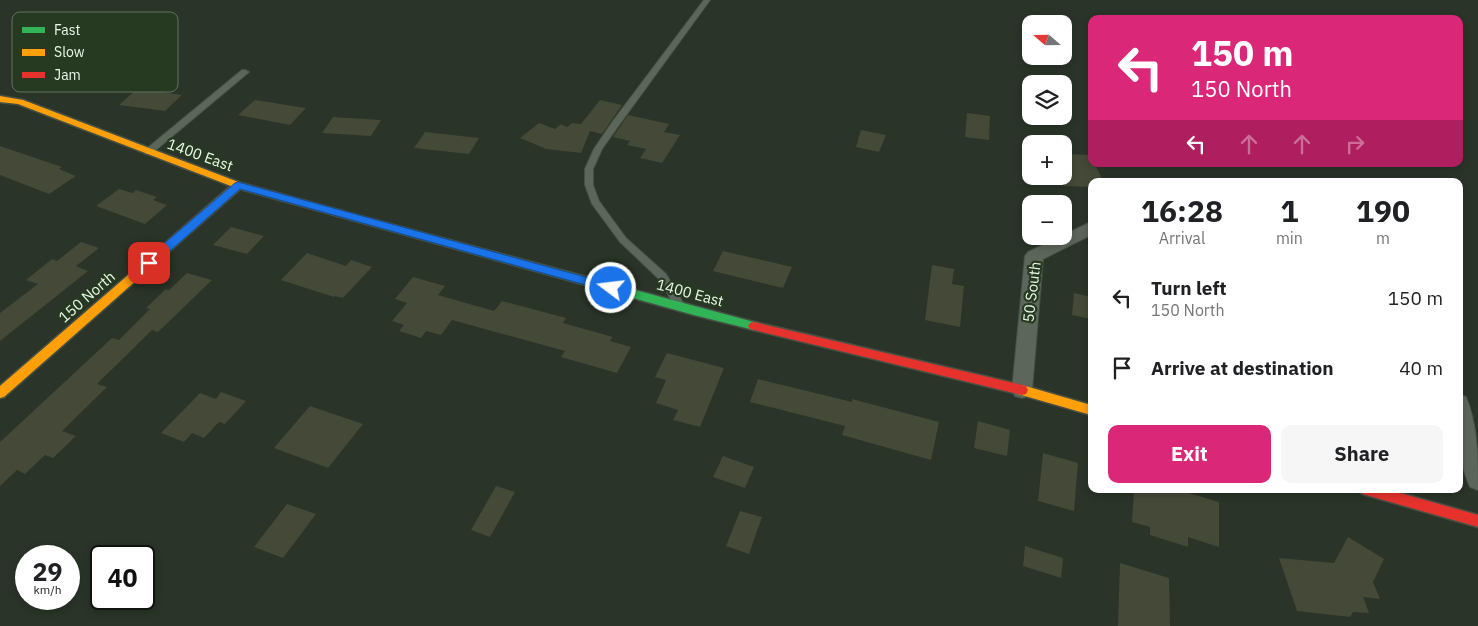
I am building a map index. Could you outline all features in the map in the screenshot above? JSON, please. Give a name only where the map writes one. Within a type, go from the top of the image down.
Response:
[{"type":"street","name":"1400 East","points":[[0,99],[20,102],[238,185],[681,307],[1022,390],[1088,409]]},
{"type":"street","name":"150 North","points":[[0,393],[238,185]]},
{"type":"street","name":"50 South","points":[[1022,390],[1034,256],[1088,229]]},
{"type":"street","points":[[1463,419],[1478,480]]},
{"type":"street","points":[[1380,493],[1478,521]]},
{"type":"lane","points":[[681,307],[663,277],[623,240],[595,202],[588,185],[589,169],[598,149],[616,123],[707,0]]},
{"type":"lane","points":[[148,152],[245,72]]},
{"type":"building","points":[[134,92],[162,92],[182,95],[165,111],[119,105]]},
{"type":"building","points":[[255,100],[306,108],[290,125],[238,115]]},
{"type":"building","points":[[600,100],[622,105],[602,134],[590,131],[581,153],[546,149],[520,138],[539,123],[555,129],[561,124],[567,127],[572,123],[581,124]]},
{"type":"building","points":[[967,113],[990,116],[989,140],[965,137]]},
{"type":"building","points":[[628,115],[669,124],[664,132],[680,135],[662,163],[640,158],[646,149],[627,145],[630,141],[613,137]]},
{"type":"building","points":[[333,117],[381,120],[371,136],[322,133]]},
{"type":"building","points":[[861,130],[886,135],[879,152],[856,147]]},
{"type":"building","points":[[425,132],[479,138],[469,154],[414,148]]},
{"type":"building","points":[[0,146],[62,167],[59,169],[76,176],[49,194],[0,175]]},
{"type":"building","points":[[1072,154],[1088,155],[1088,167],[1096,167],[1102,178],[1088,178],[1088,187],[1064,186],[1072,185]]},
{"type":"building","points":[[119,189],[132,193],[136,190],[157,197],[153,200],[167,205],[145,224],[96,206]]},
{"type":"building","points":[[231,227],[264,236],[247,254],[213,245]]},
{"type":"building","points":[[81,242],[99,248],[76,266],[88,271],[0,341],[0,313],[38,284],[26,280],[52,259],[57,261]]},
{"type":"building","points":[[723,251],[792,267],[783,288],[713,271]]},
{"type":"building","points":[[307,253],[346,266],[351,260],[372,267],[343,298],[334,297],[281,280]]},
{"type":"building","points":[[932,265],[954,269],[952,284],[964,286],[960,327],[925,320]]},
{"type":"building","points":[[187,273],[212,280],[158,332],[152,330],[97,384],[107,387],[62,431],[76,436],[53,458],[45,455],[25,474],[17,470],[0,486],[0,442],[112,338],[119,340],[150,309],[146,308]]},
{"type":"building","points":[[413,277],[445,286],[438,295],[494,311],[502,301],[566,318],[563,323],[613,337],[610,341],[631,347],[617,373],[561,357],[565,351],[452,320],[441,335],[426,331],[421,338],[399,331],[404,325],[392,321],[407,303],[395,299]]},
{"type":"building","points":[[1074,293],[1088,296],[1088,318],[1072,315]]},
{"type":"building","points":[[667,353],[724,368],[700,427],[673,420],[678,410],[656,403],[666,380],[655,377]]},
{"type":"building","points":[[758,379],[852,402],[852,399],[939,422],[931,460],[842,435],[845,426],[750,402]]},
{"type":"building","points":[[221,392],[246,401],[225,424],[219,422],[204,438],[192,433],[184,442],[161,433],[200,393],[216,399]]},
{"type":"building","points":[[310,406],[363,424],[328,468],[274,448]]},
{"type":"building","points":[[978,421],[1010,430],[1007,456],[974,448]]},
{"type":"building","points":[[1043,453],[1078,463],[1074,511],[1038,501]]},
{"type":"building","points":[[723,456],[754,467],[745,488],[713,477]]},
{"type":"building","points":[[496,486],[515,492],[490,537],[471,530]]},
{"type":"building","points":[[1134,493],[1189,493],[1219,502],[1219,547],[1188,537],[1188,547],[1150,535],[1150,527],[1132,522]]},
{"type":"building","points":[[287,504],[316,514],[283,558],[254,547]]},
{"type":"building","points":[[740,511],[762,517],[749,554],[726,546]]},
{"type":"building","points":[[1348,537],[1384,559],[1373,582],[1380,599],[1363,597],[1369,613],[1353,612],[1350,617],[1297,611],[1279,558],[1334,563]]},
{"type":"building","points":[[1025,546],[1063,558],[1061,578],[1023,566]]},
{"type":"building","points":[[1120,563],[1169,578],[1170,626],[1118,626]]},
{"type":"traffic: fast","points":[[338,213],[754,326]]},
{"type":"traffic: slow","points":[[0,99],[20,102],[238,185],[338,213]]},
{"type":"traffic: slow","points":[[0,393],[238,185]]},
{"type":"traffic: slow","points":[[1022,390],[1088,409]]},
{"type":"traffic: jam","points":[[754,326],[1022,390]]},
{"type":"traffic: jam","points":[[1380,493],[1478,521]]},
{"type":"route","points":[[149,263],[238,185],[611,288]]}]
